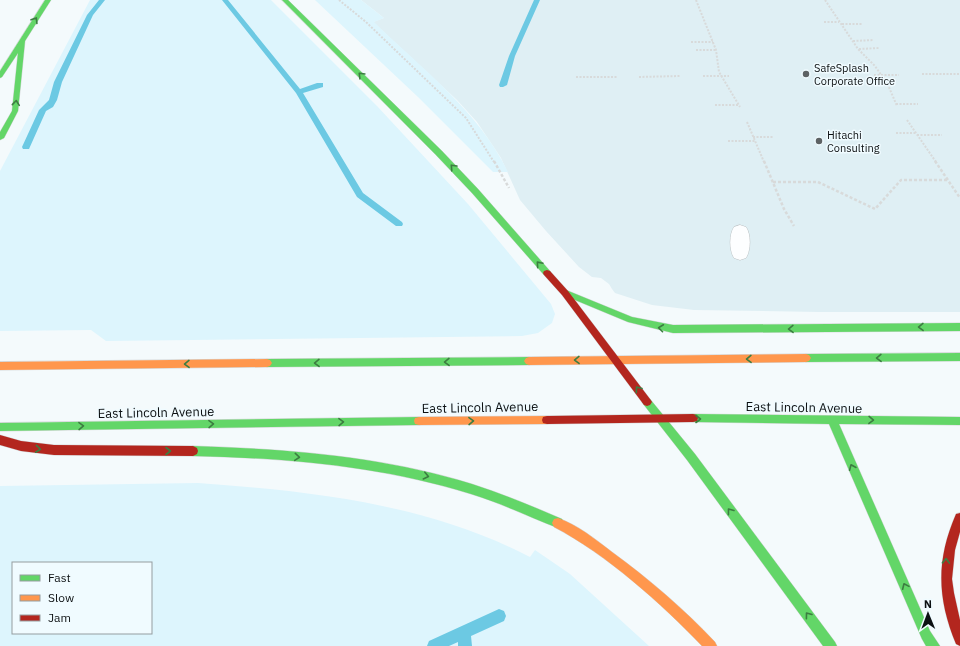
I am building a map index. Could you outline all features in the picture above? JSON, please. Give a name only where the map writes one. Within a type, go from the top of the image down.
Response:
[{"type":"main road","points":[[0,76],[48,0]]},
{"type":"main road","points":[[285,0],[439,153],[475,191],[565,293],[659,418],[691,457],[831,646]]},
{"type":"main road","points":[[0,138],[15,111],[22,41]]},
{"type":"main road","points":[[565,293],[632,321],[657,328],[960,327]]},
{"type":"main road","points":[[0,366],[960,357]]},
{"type":"main road","name":"East Lincoln Avenue","points":[[0,427],[659,418],[960,421]]},
{"type":"main road","points":[[832,420],[926,635],[934,646]]},
{"type":"main road","points":[[0,440],[11,444],[39,449],[200,451],[296,457],[363,464],[450,481],[521,507],[561,525],[576,534],[612,559],[654,592],[695,628],[711,646]]},
{"type":"main road","points":[[960,518],[952,533],[947,551],[946,581],[951,613],[960,640]]},
{"type":"lane","points":[[740,231],[740,253]]},
{"type":"path","points":[[339,0],[366,22],[466,118],[484,144],[510,190]]},
{"type":"path","points":[[696,0],[716,50],[717,65],[721,76],[740,106],[715,105]]},
{"type":"path","points":[[825,0],[852,41],[872,61],[888,85],[897,105],[918,104]]},
{"type":"path","points":[[824,22],[840,22]]},
{"type":"path","points":[[842,24],[863,24]]},
{"type":"path","points":[[852,41],[874,40]]},
{"type":"path","points":[[691,42],[713,42]]},
{"type":"path","points":[[858,48],[879,48]]},
{"type":"path","points":[[696,50],[716,50]]},
{"type":"path","points":[[922,74],[960,74]]},
{"type":"path","points":[[874,75],[899,75]]},
{"type":"path","points":[[639,76],[681,76]]},
{"type":"path","points":[[703,76],[729,76]]},
{"type":"path","points":[[576,77],[618,77]]},
{"type":"path","points":[[907,120],[960,198]]},
{"type":"path","points":[[747,122],[794,226]]},
{"type":"path","points":[[896,133],[942,135]]},
{"type":"path","points":[[754,137],[772,137]]},
{"type":"path","points":[[728,141],[755,141]]},
{"type":"path","points":[[773,182],[818,182],[876,209],[901,180],[947,180]]},
{"type":"shaded area","points":[[90,0],[271,0],[377,106],[468,204],[551,304],[555,314],[552,323],[538,333],[522,336],[106,341],[91,330],[0,331],[0,171]]},
{"type":"shaded area","points":[[315,0],[361,0],[384,18],[374,22],[448,91],[465,110],[496,150],[508,172],[493,172],[418,97]]},
{"type":"shaded area","points":[[361,0],[960,0],[960,312],[694,310],[652,305],[615,293],[609,284],[601,278],[592,277],[579,267],[546,231],[520,200],[501,158],[477,122],[457,100],[373,22],[384,18]]},
{"type":"shaded area","points":[[198,483],[284,490],[368,503],[410,512],[451,524],[491,539],[530,557],[535,550],[570,574],[649,646],[0,646],[0,486]]},
{"type":"waterway","points":[[26,147],[43,110],[50,105],[53,100],[58,82],[90,15],[102,0]]},
{"type":"waterway","points":[[225,0],[299,92]]},
{"type":"waterway","points":[[503,85],[512,56],[537,0]]},
{"type":"waterway","points":[[299,92],[320,85]]},
{"type":"waterway","points":[[299,92],[360,195],[399,224]]},
{"type":"waterway","points":[[464,632],[499,616]]},
{"type":"waterway","points":[[434,646],[464,632]]},
{"type":"waterway","points":[[464,632],[465,646]]},
{"type":"traffic: fast","points":[[0,76],[48,0]]},
{"type":"traffic: fast","points":[[285,0],[439,153],[475,191],[547,273]]},
{"type":"traffic: fast","points":[[0,138],[15,111],[22,41]]},
{"type":"traffic: fast","points":[[566,293],[631,320],[673,329],[960,327]]},
{"type":"traffic: fast","points":[[806,358],[960,357]]},
{"type":"traffic: fast","points":[[267,363],[529,361]]},
{"type":"traffic: fast","points":[[647,402],[691,457],[831,646]]},
{"type":"traffic: fast","points":[[693,418],[960,421]]},
{"type":"traffic: fast","points":[[832,420],[926,635],[934,646]]},
{"type":"traffic: fast","points":[[0,427],[419,421]]},
{"type":"traffic: fast","points":[[193,451],[286,455],[380,467],[471,489],[515,504],[558,523]]},
{"type":"traffic: slow","points":[[529,361],[806,358]]},
{"type":"traffic: slow","points":[[0,366],[267,363]]},
{"type":"traffic: slow","points":[[419,421],[547,420]]},
{"type":"traffic: slow","points":[[558,523],[590,542],[619,564],[655,593],[711,646]]},
{"type":"traffic: jam","points":[[547,273],[565,293],[647,402]]},
{"type":"traffic: jam","points":[[547,420],[693,418]]},
{"type":"traffic: jam","points":[[0,440],[21,446],[54,450],[193,451]]},
{"type":"traffic: jam","points":[[960,518],[949,550],[946,579],[951,608],[960,640]]},
{"type":"place","name":"SafeSplash Corporate Office","points":[[806,74]]},
{"type":"place","name":"Hitachi Consulting","points":[[819,141]]}]
